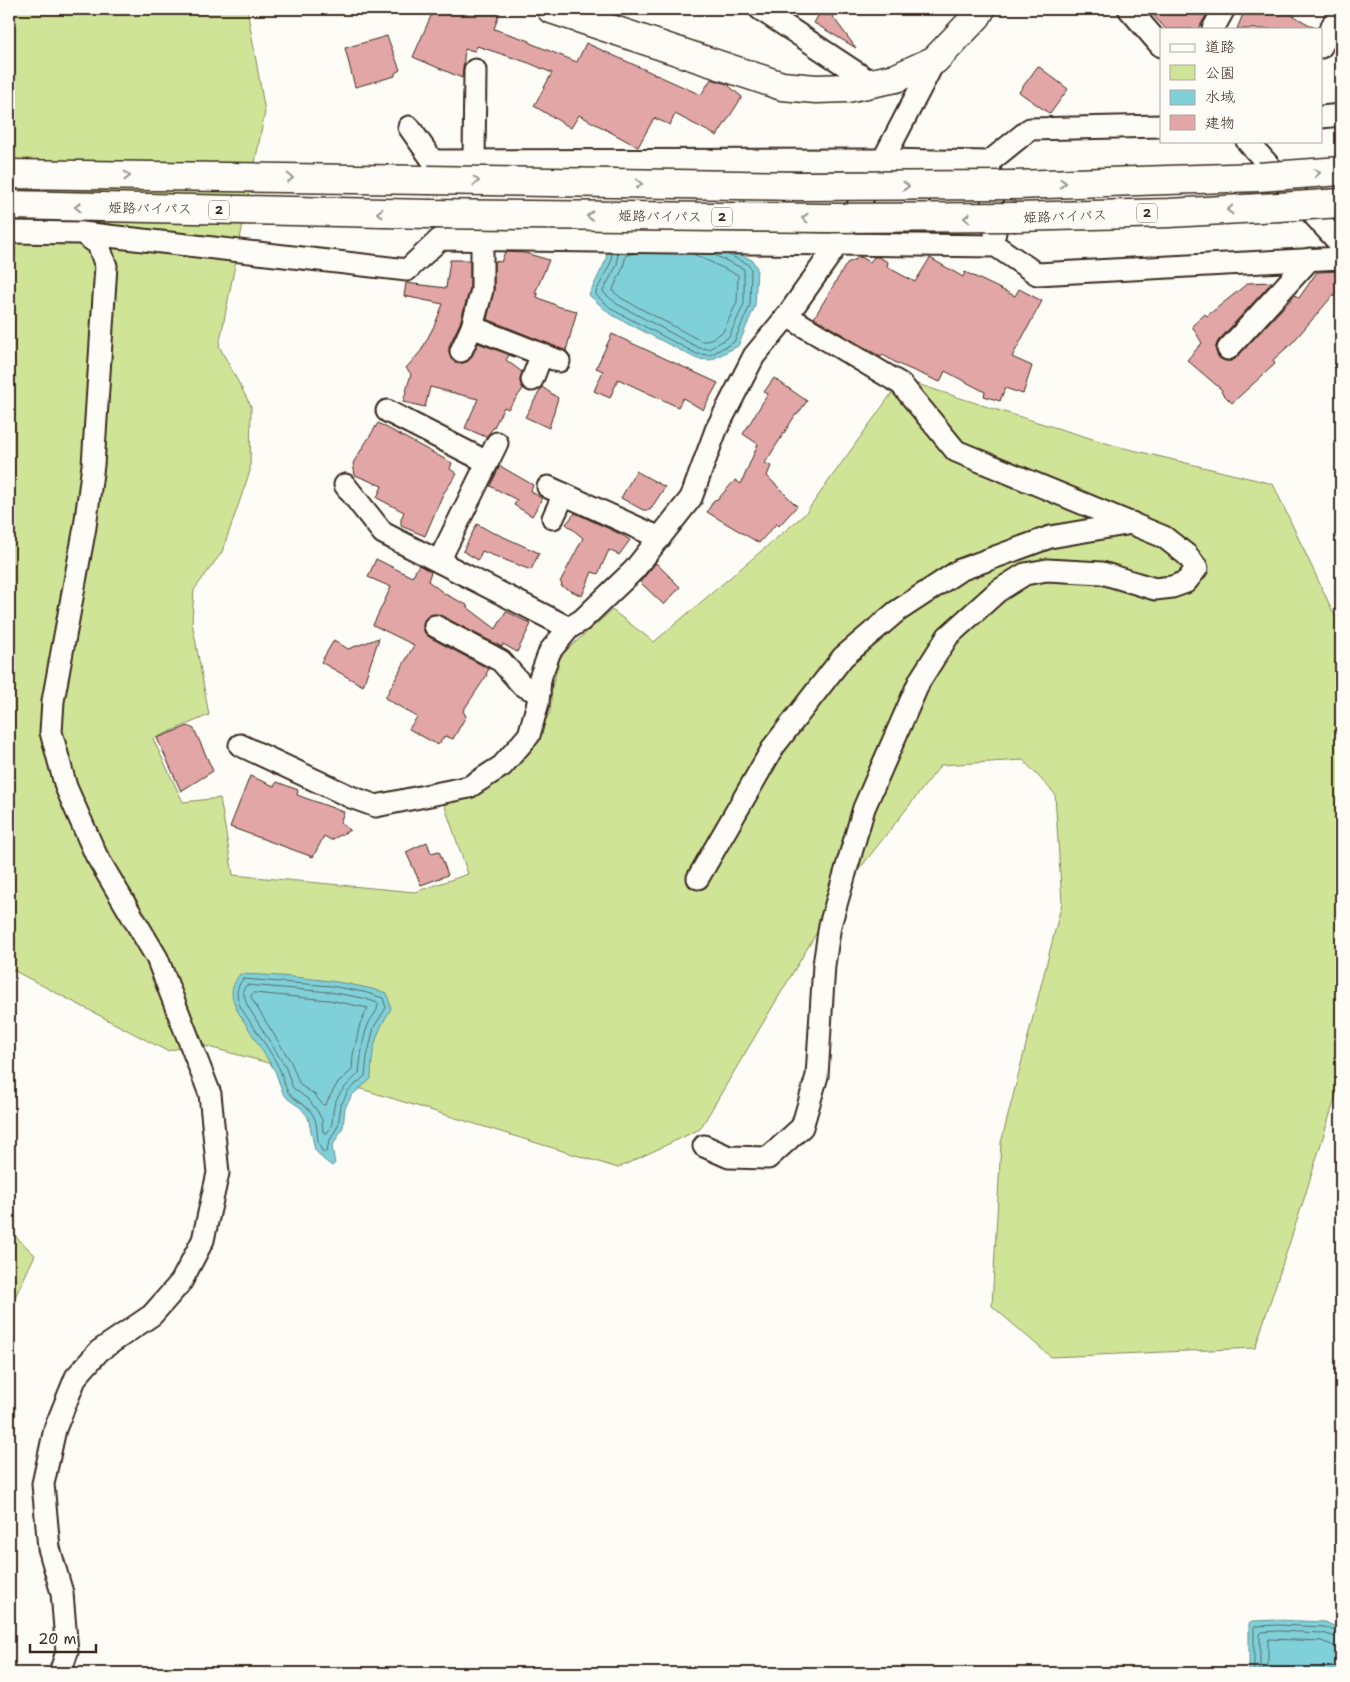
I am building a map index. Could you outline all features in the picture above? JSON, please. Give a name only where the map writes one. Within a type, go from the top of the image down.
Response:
[{"type":"main road","points":[[551,9],[782,86],[816,89],[847,88],[896,78],[935,60],[977,16],[981,9]]},
{"type":"main road","points":[[9,174],[799,186],[1015,185],[1259,177],[1341,171]]},
{"type":"main road","name":"姫路バイパス","points":[[9,206],[429,214],[826,218],[1016,217],[1169,213],[1341,203]]},
{"type":"street","points":[[760,9],[872,83]]},
{"type":"street","points":[[1128,9],[1160,45]]},
{"type":"street","points":[[1214,28],[1224,9]]},
{"type":"street","points":[[1322,46],[1341,9]]},
{"type":"street","points":[[240,745],[351,797],[376,806],[469,787],[502,766],[529,734],[538,704],[540,678],[550,651],[568,628],[582,620],[634,570],[691,498],[716,430],[754,356],[787,316],[837,245],[884,160],[935,60]]},
{"type":"street","points":[[474,161],[475,70]]},
{"type":"street","points":[[1322,117],[1341,115]]},
{"type":"street","points":[[410,127],[433,161],[884,160],[989,162],[1030,129],[1160,126]]},
{"type":"street","points":[[1248,142],[1341,245]]},
{"type":"street","points":[[989,162],[996,246]]},
{"type":"street","points":[[9,232],[82,233],[407,270],[440,239],[996,246],[1037,274],[1341,258]]},
{"type":"street","points":[[60,1673],[67,1652],[62,1593],[49,1548],[43,1484],[55,1428],[76,1377],[99,1351],[152,1315],[181,1282],[203,1240],[218,1173],[210,1094],[157,958],[96,855],[66,787],[52,732],[53,700],[85,527],[93,465],[106,266],[98,244],[82,233]]},
{"type":"street","points":[[461,351],[472,327],[482,290],[482,239]]},
{"type":"street","points":[[1228,349],[1310,260]]},
{"type":"street","points":[[704,1146],[729,1157],[768,1158],[802,1127],[817,1076],[824,965],[830,925],[864,808],[920,680],[948,636],[998,591],[1026,574],[1048,570],[1102,573],[1155,589],[1172,587],[1186,582],[1197,568],[1187,555],[1164,537],[956,451],[901,384],[787,316]]},
{"type":"street","points":[[472,327],[551,358],[532,380]]},
{"type":"street","points":[[387,411],[487,462]]},
{"type":"street","points":[[439,561],[497,442]]},
{"type":"street","points":[[345,485],[383,533],[568,628]]},
{"type":"street","points":[[553,518],[556,490],[660,538]]},
{"type":"street","points":[[698,878],[774,746],[843,657],[896,612],[960,570],[1050,537],[1132,523]]},
{"type":"street","points":[[435,626],[501,661],[522,685],[539,693]]},
{"type":"green space","points":[[17,9],[247,9],[265,112],[219,346],[251,406],[250,471],[222,552],[194,590],[192,622],[209,715],[153,739],[183,802],[220,798],[233,875],[415,892],[468,874],[444,804],[508,777],[550,713],[552,687],[561,655],[612,610],[654,642],[805,514],[902,379],[1116,446],[1273,484],[1341,629],[1341,1079],[1255,1348],[1051,1357],[992,1306],[1001,1143],[1062,903],[1055,794],[1023,760],[941,765],[839,895],[700,1129],[618,1168],[329,1079],[197,1044],[167,1051],[9,968],[9,16]]},
{"type":"green space","points":[[9,1230],[35,1255],[9,1310]]},
{"type":"water","points":[[691,232],[752,260],[757,268],[755,306],[738,346],[711,360],[697,359],[610,314],[589,295],[606,260],[607,236]]},
{"type":"water","points":[[240,974],[332,981],[387,993],[391,1009],[381,1026],[375,1042],[371,1079],[352,1095],[345,1108],[343,1127],[332,1147],[335,1163],[332,1166],[315,1150],[308,1117],[301,1108],[283,1093],[275,1071],[237,1010],[232,991]]},
{"type":"water","points":[[1252,1621],[1325,1622],[1341,1629],[1341,1673],[1249,1673],[1249,1623]]},
{"type":"building","points":[[434,9],[501,9],[494,29],[530,41],[530,43],[577,62],[586,43],[701,95],[711,79],[730,85],[742,97],[717,136],[675,114],[670,125],[654,118],[638,147],[579,115],[571,128],[534,106],[552,73],[529,63],[477,46],[475,51],[465,49],[462,78],[413,57]]},
{"type":"building","points":[[822,9],[827,9],[856,48],[814,23]]},
{"type":"building","points":[[1147,9],[1210,9],[1199,28],[1165,28]]},
{"type":"building","points":[[1245,9],[1281,9],[1315,28],[1237,28]]},
{"type":"building","points":[[387,36],[400,70],[395,73],[395,76],[355,87],[345,48]]},
{"type":"building","points":[[1038,66],[1068,89],[1050,114],[1019,92]]},
{"type":"building","points":[[505,252],[525,253],[549,260],[535,293],[538,294],[537,297],[560,307],[577,311],[566,351],[487,319],[494,290],[494,261],[501,262]]},
{"type":"building","points":[[861,257],[870,262],[874,257],[878,257],[888,262],[887,267],[915,282],[930,258],[963,277],[965,272],[1015,296],[1019,289],[1042,301],[1012,357],[1032,366],[1023,394],[1005,388],[1000,401],[984,396],[985,392],[945,371],[940,382],[898,364],[883,355],[881,357],[814,318],[847,263]]},
{"type":"building","points":[[450,260],[470,260],[470,288],[460,323],[449,346],[451,359],[456,363],[468,361],[478,343],[526,361],[509,355],[506,360],[522,372],[520,381],[523,389],[508,409],[504,407],[494,427],[486,437],[465,428],[478,399],[430,387],[425,407],[403,402],[411,374],[406,368],[421,351],[443,304],[404,296],[406,283],[446,288]]},
{"type":"building","points":[[1341,271],[1341,286],[1293,342],[1273,360],[1275,364],[1232,403],[1221,392],[1222,390],[1187,360],[1202,343],[1192,326],[1205,314],[1207,316],[1248,283],[1272,282],[1218,341],[1216,352],[1219,358],[1225,361],[1231,361],[1237,357],[1295,295],[1299,298],[1317,272]]},
{"type":"building","points":[[612,334],[718,383],[703,410],[683,398],[678,407],[618,379],[610,398],[594,391],[603,371],[596,368]]},
{"type":"building","points":[[774,378],[807,401],[796,414],[765,463],[771,466],[767,476],[797,506],[779,526],[776,524],[759,543],[707,512],[714,500],[718,499],[735,480],[741,484],[758,444],[743,434],[768,394],[764,392]]},
{"type":"building","points":[[542,387],[558,398],[549,428],[525,417]]},
{"type":"building","points":[[378,423],[452,463],[450,469],[457,474],[443,494],[425,536],[401,526],[404,512],[377,498],[382,486],[355,475],[353,463]]},
{"type":"building","points":[[500,466],[533,485],[531,491],[542,499],[532,516],[514,505],[517,500],[490,486]]},
{"type":"building","points":[[636,471],[665,487],[650,510],[643,510],[621,498]]},
{"type":"building","points":[[575,513],[630,540],[619,555],[609,550],[598,574],[592,572],[582,596],[561,586],[560,582],[583,538],[566,524]]},
{"type":"building","points":[[477,524],[539,553],[531,570],[482,551],[478,560],[463,551]]},
{"type":"building","points":[[376,559],[412,577],[419,565],[431,572],[428,581],[445,594],[467,605],[467,607],[496,629],[506,611],[531,624],[517,652],[503,644],[502,647],[440,615],[434,614],[424,620],[423,627],[429,637],[489,669],[463,711],[466,716],[453,739],[445,736],[438,745],[409,729],[417,717],[385,698],[414,645],[373,625],[391,587],[368,577]]},
{"type":"building","points":[[656,563],[680,587],[664,605],[640,582]]},
{"type":"building","points":[[379,638],[363,686],[321,662],[334,640],[348,649]]},
{"type":"building","points":[[188,726],[194,729],[213,771],[181,791],[157,738]]},
{"type":"building","points":[[250,776],[274,786],[277,782],[298,790],[297,795],[344,812],[340,823],[350,830],[331,840],[324,836],[313,857],[230,827]]},
{"type":"building","points":[[427,842],[431,853],[439,851],[448,875],[421,885],[406,852]]}]
